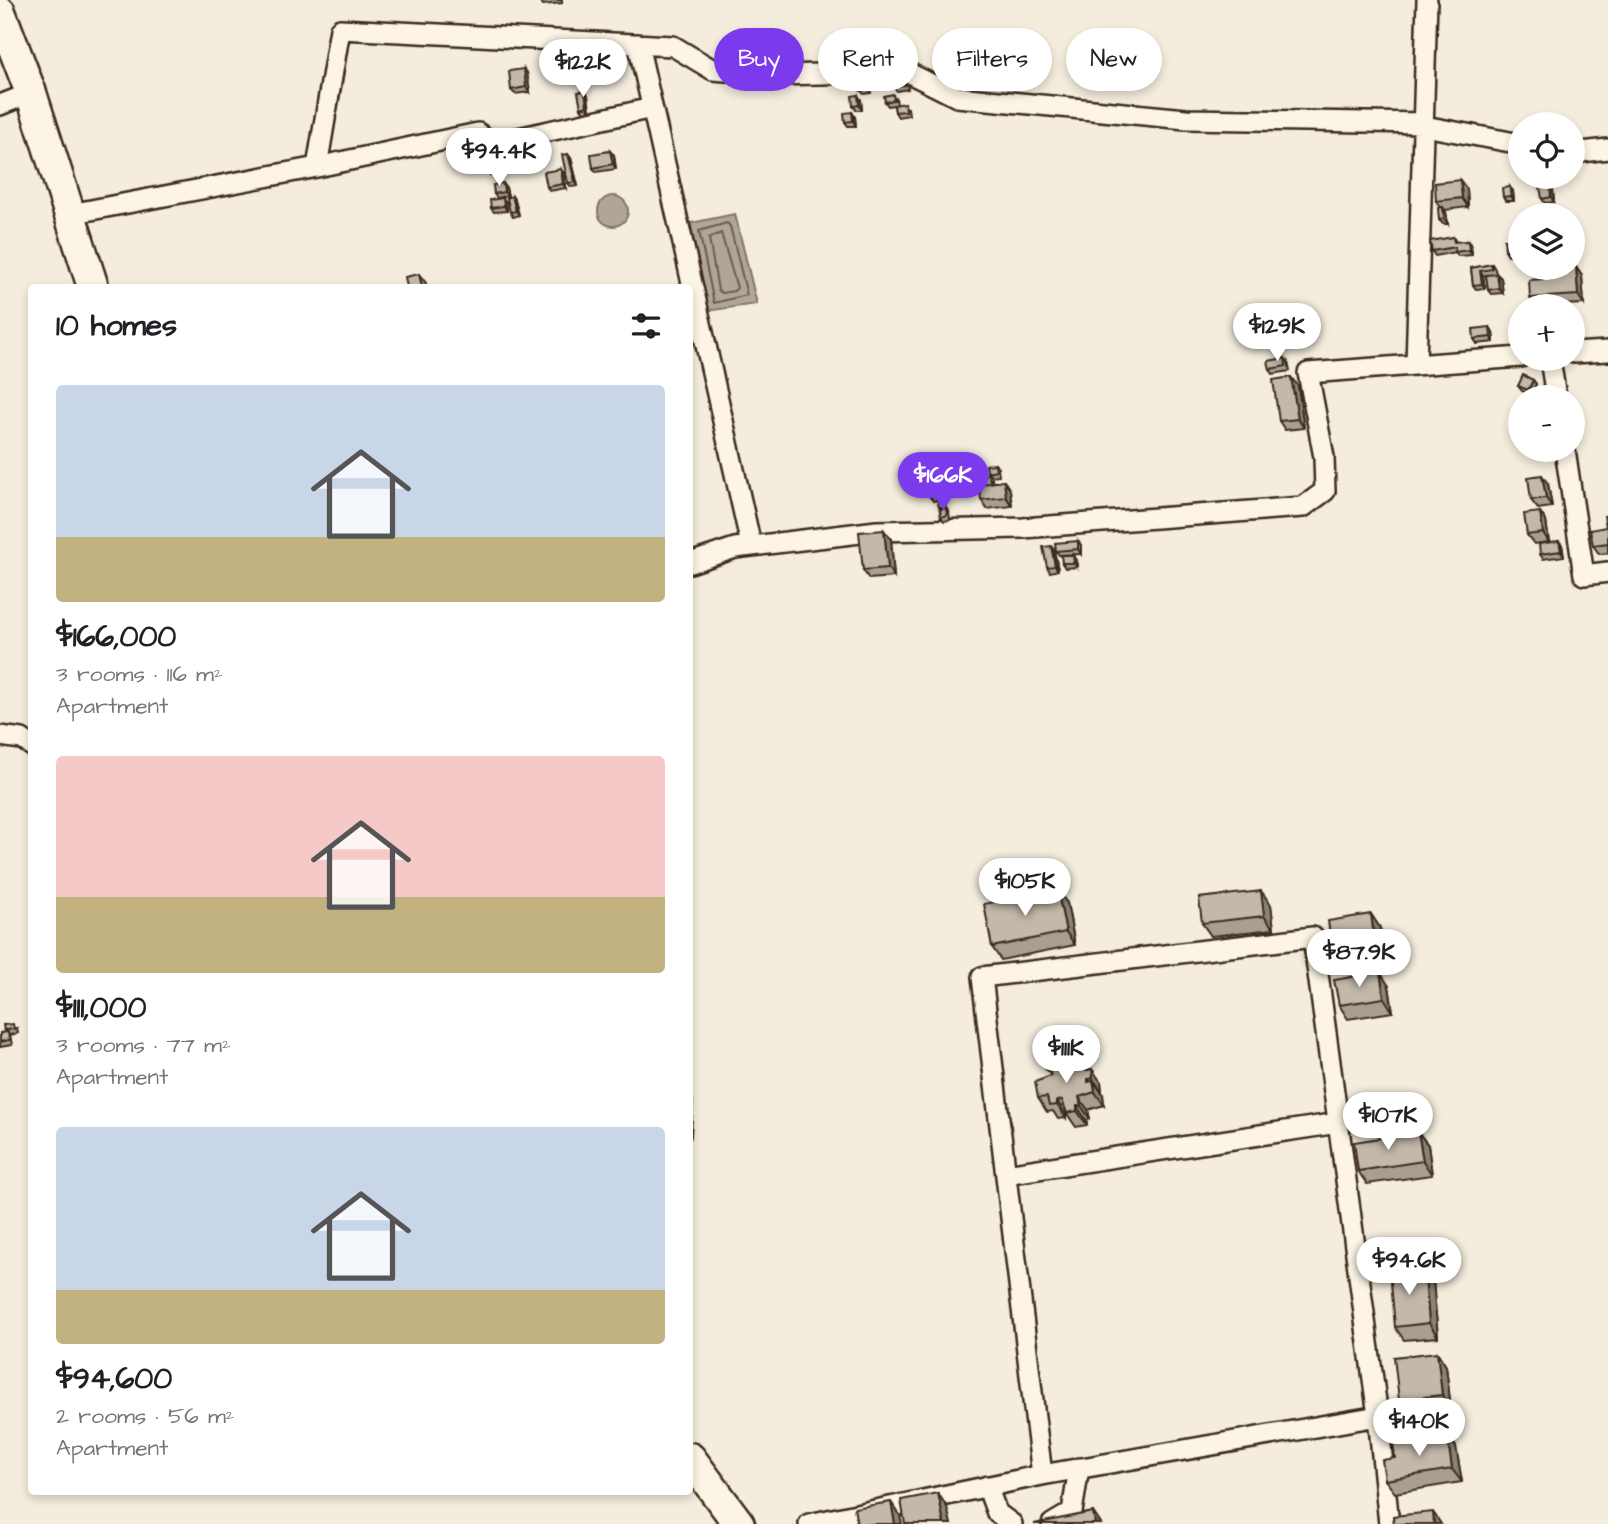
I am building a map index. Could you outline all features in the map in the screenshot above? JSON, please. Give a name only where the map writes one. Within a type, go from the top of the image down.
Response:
[{"type":"highway","points":[[0,12],[31,93],[92,284]]},
{"type":"highway","points":[[693,1462],[739,1524]]},
{"type":"street","points":[[1416,365],[1427,0]]},
{"type":"street","points":[[317,167],[340,29],[673,46],[713,70],[777,75],[907,72],[957,97],[1186,119],[1424,125],[1508,141]]},
{"type":"street","points":[[638,44],[692,284]]},
{"type":"street","points":[[0,106],[31,93]]},
{"type":"street","points":[[70,214],[478,133],[491,144],[652,108]]},
{"type":"street","points":[[1585,152],[1608,149]]},
{"type":"street","points":[[693,289],[751,545]]},
{"type":"street","points":[[1585,353],[1608,351]]},
{"type":"street","points":[[693,562],[712,554],[751,545],[877,531],[1036,527],[1303,507],[1325,491],[1324,457],[1308,373],[1508,358]]},
{"type":"street","points":[[1567,462],[1584,575],[1608,572]]},
{"type":"street","points":[[0,736],[22,739],[28,743]]},
{"type":"street","points":[[1042,1475],[982,977],[1313,937],[1378,1416],[1389,1524]]},
{"type":"street","points":[[1006,1174],[1338,1123]]},
{"type":"street","points":[[809,1524],[1042,1475],[1378,1416]]},
{"type":"street","points":[[1052,1524],[1072,1512],[1079,1468]]},
{"type":"street","points":[[987,1486],[997,1513],[1012,1524]]},
{"type":"water","points":[[613,196],[624,200],[628,211],[624,222],[613,226],[602,222],[598,211],[602,200]]},
{"type":"water","points":[[735,214],[757,304],[706,311],[691,223]]},
{"type":"building","points":[[524,69],[526,87],[511,90],[509,71]]},
{"type":"building","points":[[585,91],[587,106],[581,108],[578,92]]},
{"type":"building","points":[[893,94],[894,100],[885,102],[884,96]]},
{"type":"building","points":[[858,95],[859,105],[853,106],[852,96]]},
{"type":"building","points":[[905,103],[906,111],[895,112],[894,105]]},
{"type":"building","points":[[852,112],[853,121],[845,122],[844,113]]},
{"type":"building","points":[[498,147],[501,163],[484,166],[481,150]]},
{"type":"building","points":[[610,151],[613,164],[593,168],[591,154]]},
{"type":"building","points":[[568,154],[575,182],[568,183],[562,155]]},
{"type":"building","points":[[561,169],[563,184],[547,187],[544,172]]},
{"type":"building","points":[[1460,180],[1462,198],[1436,201],[1435,183]]},
{"type":"building","points":[[503,183],[504,192],[494,194],[493,185]]},
{"type":"building","points":[[1502,188],[1510,189],[1511,196],[1503,197]]},
{"type":"building","points":[[1540,189],[1550,189],[1551,197],[1542,199]]},
{"type":"building","points":[[512,196],[516,211],[510,212],[507,198]]},
{"type":"building","points":[[503,198],[504,206],[491,208],[490,200]]},
{"type":"building","points":[[1443,207],[1444,219],[1439,220],[1438,208]]},
{"type":"building","points":[[1453,237],[1454,242],[1468,241],[1469,250],[1455,252],[1455,247],[1432,251],[1430,241]]},
{"type":"building","points":[[1504,239],[1508,239],[1508,250],[1505,250]]},
{"type":"building","points":[[1492,264],[1492,269],[1480,271],[1482,284],[1473,285],[1471,268]]},
{"type":"building","points":[[419,274],[421,284],[406,284],[405,277]]},
{"type":"building","points":[[1497,274],[1499,288],[1488,290],[1486,275]]},
{"type":"building","points":[[1529,280],[1577,280],[1578,294],[1530,294]]},
{"type":"building","points":[[1490,327],[1491,337],[1474,339],[1473,329]]},
{"type":"building","points":[[1285,358],[1286,366],[1270,369],[1268,361]]},
{"type":"building","points":[[1523,375],[1533,380],[1530,385],[1518,385]]},
{"type":"building","points":[[1291,377],[1298,419],[1279,421],[1273,380]]},
{"type":"building","points":[[995,464],[996,470],[987,472],[986,465]]},
{"type":"building","points":[[989,474],[990,483],[982,484],[981,475]]},
{"type":"building","points":[[1542,475],[1546,498],[1531,500],[1528,477]]},
{"type":"building","points":[[935,480],[937,495],[930,497],[928,481]]},
{"type":"building","points":[[1004,481],[1006,497],[981,500],[979,484]]},
{"type":"building","points":[[941,496],[943,507],[939,507],[937,497]]},
{"type":"building","points":[[946,508],[947,515],[941,517],[940,509]]},
{"type":"building","points":[[1540,512],[1543,533],[1527,535],[1524,514]]},
{"type":"building","points":[[1608,515],[1608,543],[1593,545],[1590,530],[1606,527],[1604,516]]},
{"type":"building","points":[[884,530],[888,568],[863,570],[859,532]]},
{"type":"building","points":[[1078,541],[1078,549],[1056,551],[1055,543]]},
{"type":"building","points":[[1559,541],[1561,551],[1540,554],[1539,544]]},
{"type":"building","points":[[1051,546],[1055,566],[1047,567],[1043,547]]},
{"type":"building","points":[[1061,555],[1073,555],[1074,563],[1062,563]]},
{"type":"building","points":[[1057,889],[1066,932],[992,947],[984,904]]},
{"type":"building","points":[[1261,891],[1264,916],[1202,923],[1199,898]]},
{"type":"building","points":[[1371,914],[1375,944],[1332,950],[1328,921]]},
{"type":"building","points":[[1380,972],[1384,998],[1339,1005],[1334,980]]},
{"type":"building","points":[[13,1024],[14,1029],[4,1030],[3,1025]]},
{"type":"building","points":[[8,1032],[9,1040],[0,1042],[0,1033]]},
{"type":"building","points":[[1065,1040],[1068,1057],[1041,1063],[1038,1046]]},
{"type":"building","points":[[1066,1058],[1068,1068],[1085,1065],[1086,1070],[1092,1069],[1093,1078],[1088,1079],[1088,1082],[1093,1081],[1095,1092],[1079,1097],[1081,1106],[1077,1106],[1077,1111],[1067,1113],[1062,1100],[1057,1101],[1057,1105],[1049,1106],[1047,1097],[1038,1098],[1035,1082],[1051,1076],[1046,1062]]},
{"type":"building","points":[[1418,1132],[1423,1161],[1358,1171],[1354,1142]]},
{"type":"building","points":[[1421,1242],[1424,1265],[1403,1268],[1400,1244]]},
{"type":"building","points":[[1424,1267],[1429,1323],[1395,1327],[1390,1271]]},
{"type":"building","points":[[1437,1352],[1442,1395],[1399,1400],[1394,1357]]},
{"type":"building","points":[[1424,1423],[1425,1430],[1416,1430],[1416,1424]]},
{"type":"building","points":[[1447,1434],[1452,1469],[1385,1480],[1382,1460],[1395,1458],[1393,1443]]},
{"type":"building","points":[[938,1493],[944,1524],[905,1524],[901,1500]]},
{"type":"building","points":[[891,1502],[895,1524],[857,1524],[854,1508]]},
{"type":"building","points":[[1093,1512],[1095,1524],[1034,1524]]},
{"type":"building","points":[[1433,1512],[1434,1524],[1394,1524],[1393,1516]]}]
